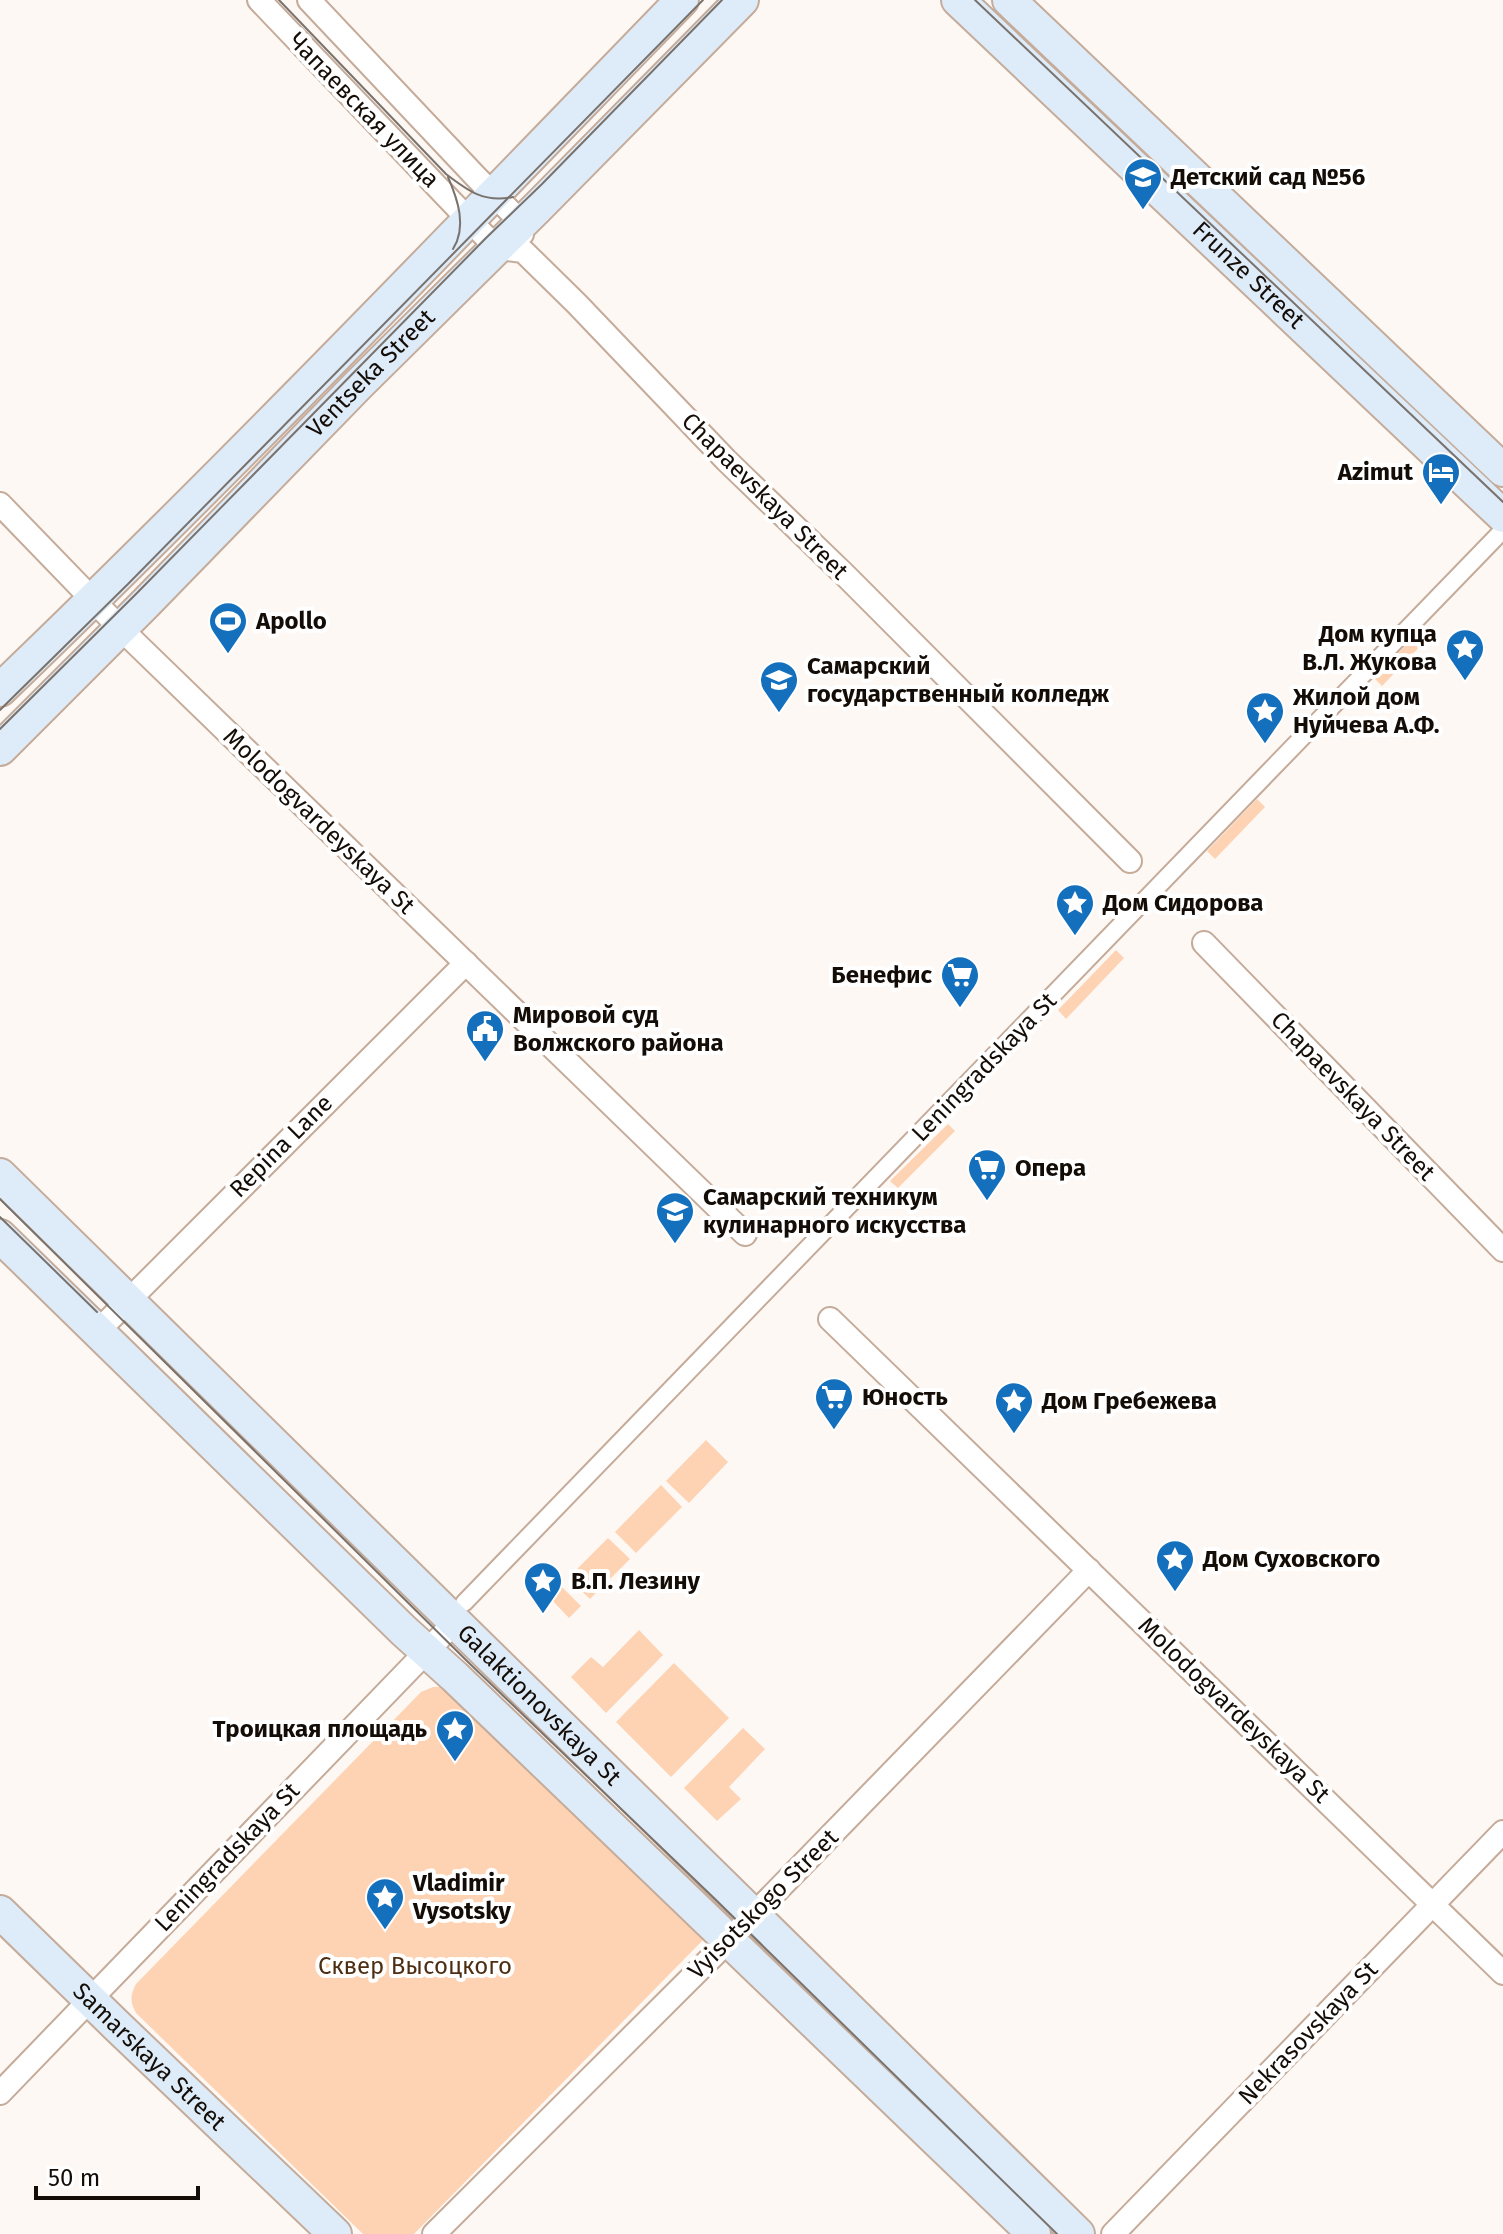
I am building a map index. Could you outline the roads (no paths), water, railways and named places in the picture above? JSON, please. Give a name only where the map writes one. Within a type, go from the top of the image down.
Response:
[{"type":"main road","name":"Ventseka Street","points":[[0,690],[93,600],[682,0]]},
{"type":"main road","name":"Ventseka Street","points":[[0,749],[357,386],[514,241],[742,0]]},
{"type":"main road","name":"Frunze Street","points":[[958,0],[1503,516]]},
{"type":"main road","name":"Frunze Street","points":[[1009,0],[1503,470]]},
{"type":"main road","name":"Galaktionovskaya St","points":[[0,1175],[127,1300],[460,1613],[753,1915],[1078,2234]]},
{"type":"main road","name":"Galaktionovskaya St","points":[[0,1236],[427,1652],[1034,2234]]},
{"type":"main road","name":"Samarskaya Street","points":[[0,1912],[335,2234]]},
{"type":"street","name":"Чапаевская улица","points":[[259,0],[468,219]]},
{"type":"street","name":"Чапаевская улица","points":[[309,0],[493,195]]},
{"type":"street","name":"Chapaevskaya Street","points":[[493,195],[514,241]]},
{"type":"street","name":"Chapaevskaya Street","points":[[468,219],[514,241],[726,460],[1130,861]]},
{"type":"street","name":"Molodogvardeyskaya St","points":[[0,504],[120,628],[745,1234]]},
{"type":"street","name":"Leningradskaya St","points":[[0,2093],[1503,530]]},
{"type":"street","name":"Chapaevskaya Street","points":[[1204,943],[1503,1250]]},
{"type":"street","name":"Repina Lane","points":[[98,1331],[466,963]]},
{"type":"street","name":"Molodogvardeyskaya St","points":[[830,1319],[1503,1973]]},
{"type":"street","name":"Vyisotskogo Street","points":[[434,2234],[728,1941],[1089,1570]]},
{"type":"street","name":"Nekrasovskaya St","points":[[1113,2234],[1503,1832]]},
{"type":"tram line","points":[[279,0],[446,174],[485,197],[513,197]]},
{"type":"tram line","points":[[0,710],[703,0]]},
{"type":"tram line","points":[[0,729],[722,0]]},
{"type":"tram line","points":[[975,0],[1503,502]]},
{"type":"tram line","points":[[448,177],[458,204],[460,223],[453,249]]},
{"type":"tram line","points":[[0,1199],[468,1662],[1057,2234]]},
{"type":"tram line","points":[[0,1217],[97,1312]]},
{"type":"place","name":"Детский сад №56","points":[[1143,211]]},
{"type":"place","name":"Azimut","points":[[1441,506]]},
{"type":"place","name":"Apollo","points":[[228,655]]},
{"type":"place","name":"Дом купца В.Л. Жукова","points":[[1465,682]]},
{"type":"place","name":"Самарский государственный колледж","points":[[779,714]]},
{"type":"place","name":"Жилой дом Нуйчева А.Ф.","points":[[1265,745]]},
{"type":"place","name":"Дом Сидорова","points":[[1075,937]]},
{"type":"place","name":"Бенефис","points":[[960,1009]]},
{"type":"place","name":"Мировой суд Волжского района","points":[[485,1063]]},
{"type":"place","name":"Опера","points":[[987,1202]]},
{"type":"place","name":"Самарский техникум кулинарного искусства","points":[[675,1245]]},
{"type":"place","name":"Юность","points":[[834,1431]]},
{"type":"place","name":"Дом Гребежева","points":[[1014,1435]]},
{"type":"place","name":"Дом Суховского","points":[[1175,1593]]},
{"type":"place","name":"В.П. Лезину","points":[[543,1615]]},
{"type":"place","name":"Троицкая площадь","points":[[455,1763]]},
{"type":"place","name":"Vladimir Vysotsky","points":[[385,1931]]},
{"type":"park label","name":"Сквер Высоцкого","points":[[415,1966]]}]
